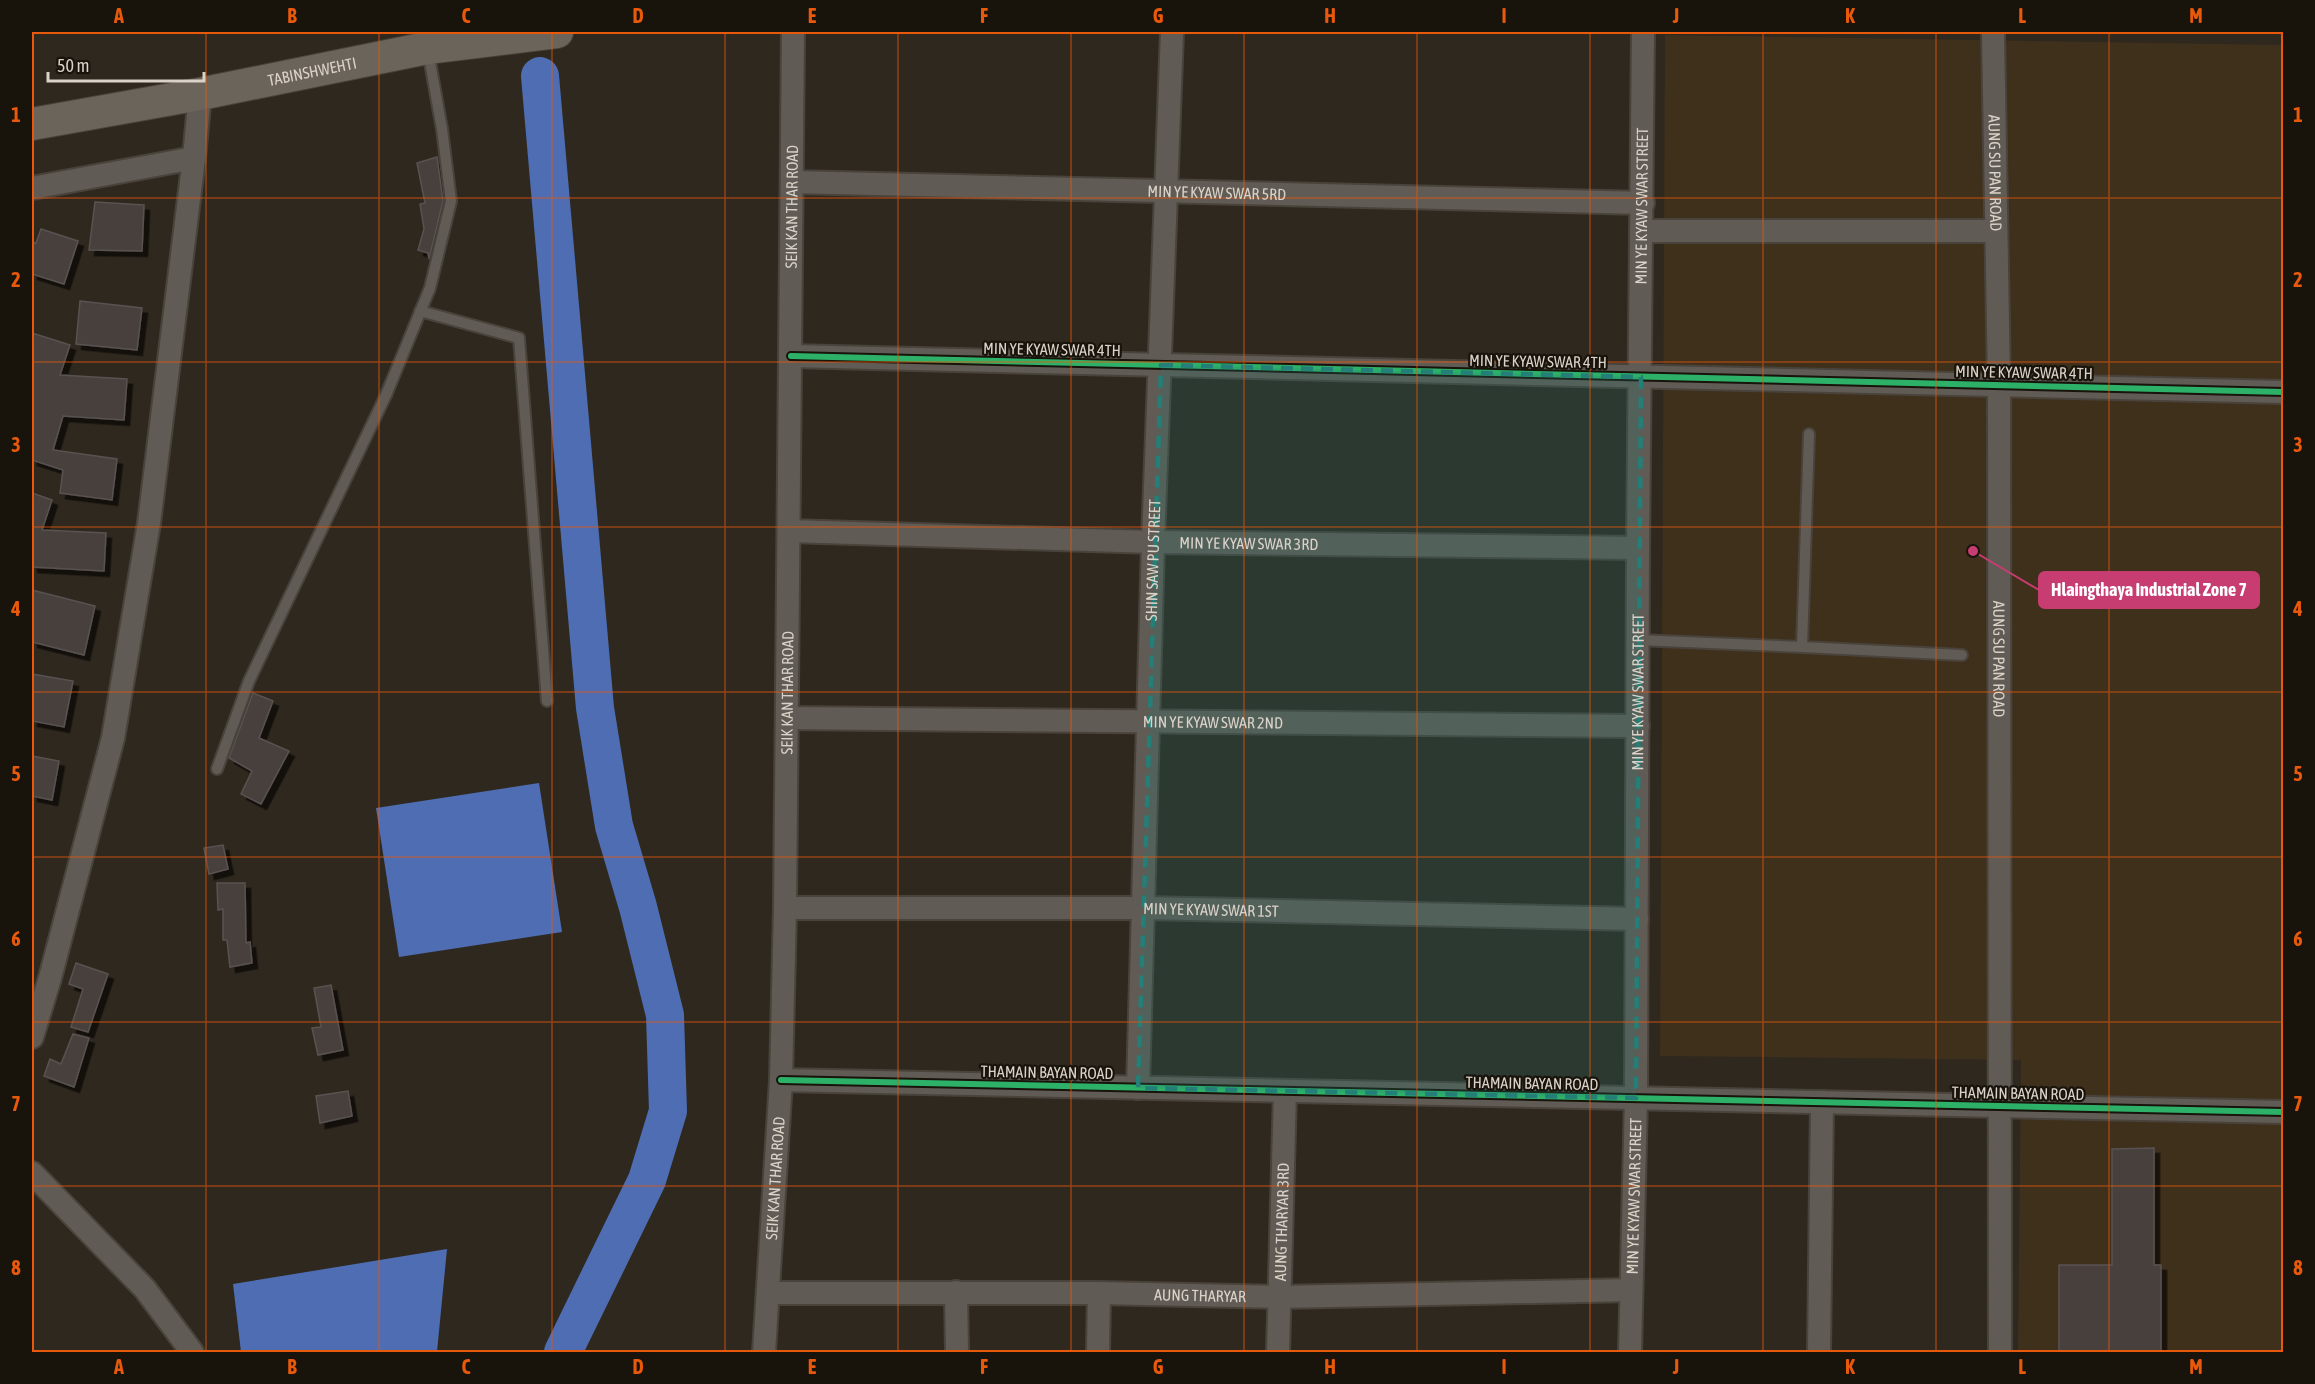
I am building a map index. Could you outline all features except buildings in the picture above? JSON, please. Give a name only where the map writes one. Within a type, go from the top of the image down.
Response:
[{"type":"main road","name":"TABINSHWEHTI","points":[[32,124],[200,94],[427,48],[557,32]]},
{"type":"street","name":"SEIK KAN THAR ROAD","points":[[764,1353],[781,1080],[785,908],[793,32]]},
{"type":"street","name":"SHIN SAW PU STREET","points":[[1138,1088],[1153,542],[1172,32]]},
{"type":"street","name":"MIN YE KYAW SWAR STREET","points":[[1630,1353],[1636,1098],[1643,32]]},
{"type":"street","name":"AUNG SU PAN ROAD","points":[[1993,32],[1999,385],[2000,1353]]},
{"type":"street","points":[[32,1037],[50,978],[113,738],[149,523],[200,94]]},
{"type":"street","points":[[32,188],[194,158]]},
{"type":"street","name":"MIN YE KYAW SWAR 5RD","points":[[793,182],[1643,203]]},
{"type":"street","points":[[1641,231],[1996,231]]},
{"type":"street","name":"MIN YE KYAW SWAR 4TH","points":[[791,356],[2283,392]]},
{"type":"street","name":"MIN YE KYAW SWAR 3RD","points":[[789,531],[1153,542],[1638,548]]},
{"type":"street","name":"MIN YE KYAW SWAR 2ND","points":[[787,718],[1638,726]]},
{"type":"street","name":"MIN YE KYAW SWAR 1ST","points":[[785,908],[1144,908],[1637,919]]},
{"type":"street","name":"THAMAIN BAYAN ROAD","points":[[781,1080],[2283,1112]]},
{"type":"street","name":"AUNG THARYAR 3RD","points":[[1278,1353],[1285,1091]]},
{"type":"street","points":[[1819,1353],[1822,1102]]},
{"type":"street","points":[[32,1173],[145,1289],[192,1353]]},
{"type":"street","name":"AUNG THARYAR","points":[[768,1293],[1099,1293],[1280,1298],[1632,1290]]},
{"type":"street","points":[[956,1292],[957,1353]]},
{"type":"street","points":[[1098,1353],[1099,1293]]},
{"type":"lane","points":[[217,769],[249,681],[386,395],[430,288],[451,201],[442,129],[427,48]]},
{"type":"lane","points":[[420,311],[519,338],[547,701]]},
{"type":"lane","points":[[1802,647],[1809,434]]},
{"type":"lane","points":[[1638,640],[1962,655]]},
{"type":"highlighted area","points":[[1161,365],[1641,377],[1636,1098],[1138,1088]]},
{"type":"shaded area","points":[[1665,35],[2283,45],[2283,1352],[2018,1352],[2021,1060],[1660,1056]]},
{"type":"water","points":[[539,783],[562,932],[399,957],[376,808]]},
{"type":"water","points":[[447,1249],[437,1352],[241,1352],[233,1284]]},
{"type":"waterway","points":[[540,76],[595,708],[614,826],[638,907],[665,1015],[668,1111],[647,1180],[563,1352]]},
{"type":"cycle path","points":[[791,356],[2284,392]]},
{"type":"cycle path","points":[[781,1080],[2284,1112]]},
{"type":"place","name":"Hlaingthaya Industrial Zone 7","points":[[1973,551]]}]
